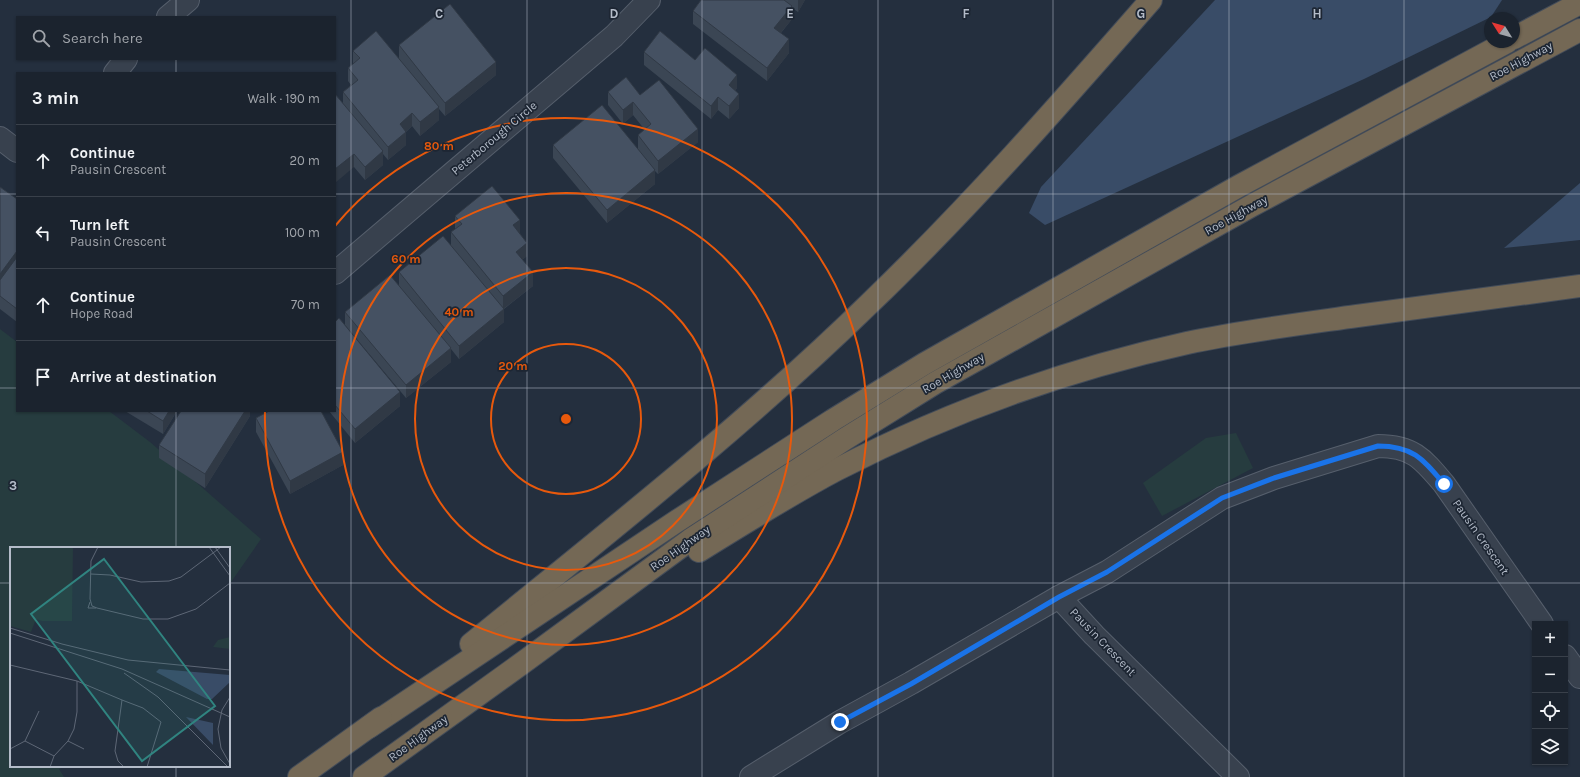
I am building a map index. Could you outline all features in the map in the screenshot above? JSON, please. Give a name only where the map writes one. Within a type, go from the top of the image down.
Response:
[{"type":"highway","points":[[369,727],[704,453],[816,354],[891,284],[968,205],[1064,101],[1151,0]]},
{"type":"highway","points":[[1520,35],[1580,2]]},
{"type":"highway","name":"Roe Highway","points":[[364,777],[522,664],[690,540],[818,456],[935,383],[1250,206],[1580,30]]},
{"type":"highway","points":[[299,777],[369,727],[677,521],[833,420],[924,364],[1239,186],[1496,48]]},
{"type":"highway","points":[[522,664],[802,488],[903,438],[972,408],[1007,395],[1114,361],[1217,337],[1298,324],[1580,286]]},
{"type":"street","points":[[169,16],[188,0]]},
{"type":"street","name":"Peterborough Circle","points":[[336,272],[614,36],[649,0]]},
{"type":"street","points":[[116,72],[125,60]]},
{"type":"street","points":[[0,138],[16,150]]},
{"type":"street","name":"Pausin Crescent","points":[[1238,777],[1094,635],[1059,597],[1107,572],[1222,498],[1281,476],[1378,446],[1394,446],[1408,450],[1428,465],[1444,484],[1540,621]]},
{"type":"street","points":[[751,777],[840,722],[911,684],[1059,597]]},
{"type":"street","points":[[1566,657],[1580,677]]},
{"type":"green space","points":[[0,329],[16,341],[16,412],[110,412],[150,442],[261,539],[230,584],[230,547],[10,547],[10,767],[64,767],[59,769],[64,777],[0,777]]},
{"type":"green space","points":[[1236,433],[1253,468],[1162,516],[1143,483],[1206,438]]},
{"type":"water","points":[[1215,0],[1502,0],[1494,12],[1484,12],[1484,20],[1364,79],[1045,225],[1029,213],[1041,187]]},
{"type":"water","points":[[1580,183],[1580,240],[1504,248]]},
{"type":"building","points":[[701,0],[784,0],[792,6],[774,28],[789,39],[767,68],[693,11]]},
{"type":"building","points":[[450,4],[496,62],[445,103],[399,45]]},
{"type":"building","points":[[376,31],[439,107],[420,122],[412,113],[400,124],[406,132],[388,147],[343,92],[358,80],[348,68],[360,58],[353,51]]},
{"type":"building","points":[[660,31],[695,60],[705,48],[737,75],[729,85],[739,94],[729,106],[718,97],[711,106],[644,52]]},
{"type":"building","points":[[626,77],[640,95],[659,80],[698,129],[658,161],[638,135],[651,124],[633,102],[623,110],[608,92]]},
{"type":"building","points":[[336,95],[383,151],[365,167],[354,154],[336,168]]},
{"type":"building","points":[[602,105],[655,170],[607,210],[553,145]]},
{"type":"building","points":[[492,186],[520,220],[513,225],[527,243],[516,252],[533,272],[503,296],[451,232],[462,224],[455,216]]},
{"type":"building","points":[[0,187],[16,198],[16,252],[0,274]]},
{"type":"building","points":[[443,236],[504,309],[459,346],[399,272]]},
{"type":"building","points":[[16,258],[16,308],[0,296],[0,280]]},
{"type":"building","points":[[390,275],[451,348],[406,385],[345,312]]},
{"type":"building","points":[[339,318],[400,392],[355,429],[336,406],[336,321]]},
{"type":"building","points":[[149,412],[168,412],[163,421]]},
{"type":"building","points":[[180,412],[244,412],[205,474],[159,445]]},
{"type":"building","points":[[267,412],[322,412],[343,452],[290,481],[256,418]]},
{"type":"route","points":[[840,722],[911,684],[1059,597],[1107,572],[1222,498],[1274,478],[1378,446],[1394,446],[1408,450],[1428,465],[1444,484]]}]
